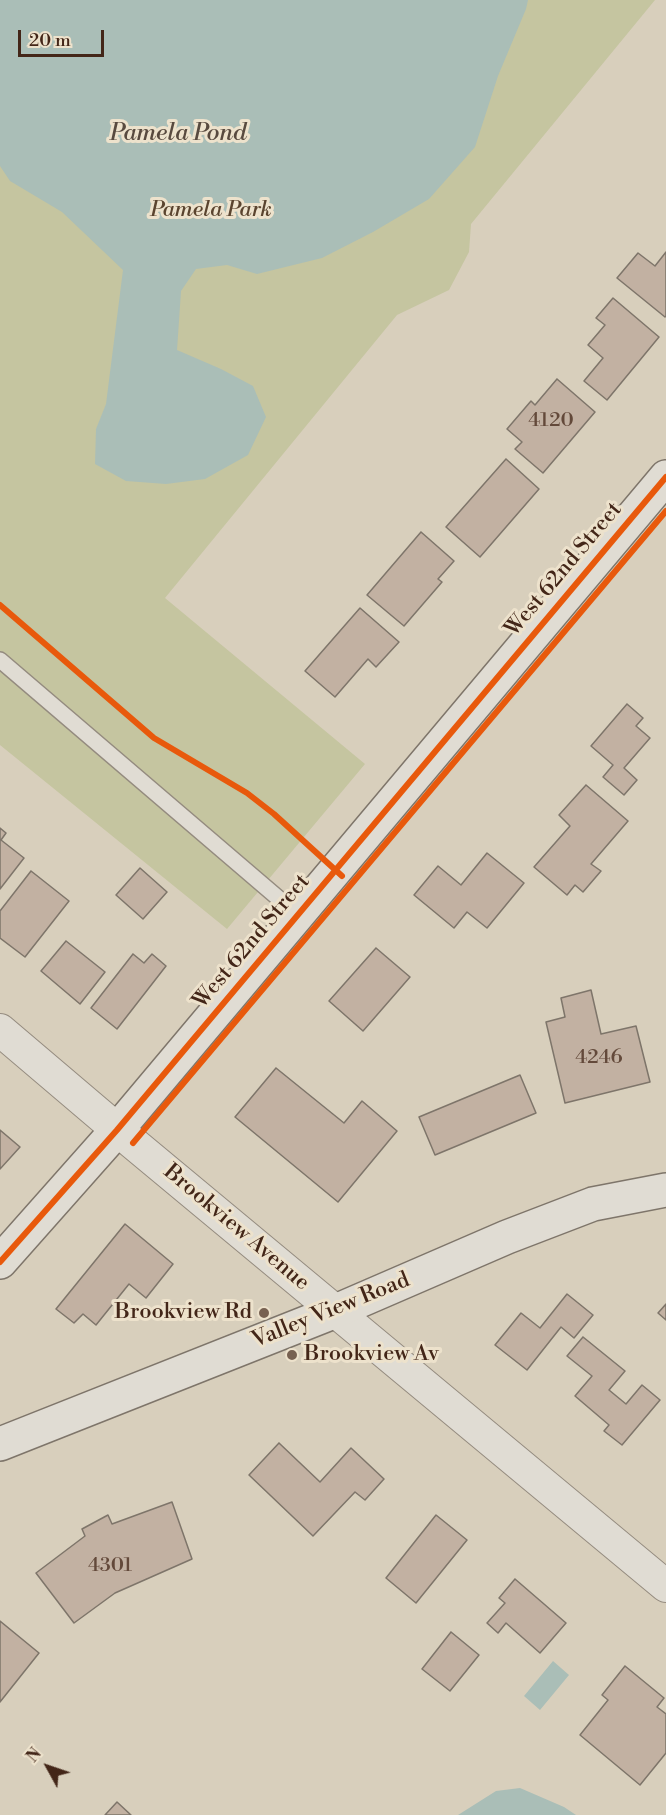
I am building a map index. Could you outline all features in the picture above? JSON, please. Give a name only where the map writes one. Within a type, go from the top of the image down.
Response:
[{"type":"street","name":"West 62nd Street","points":[[0,1262],[117,1130],[666,477]]},
{"type":"street","name":"Brookview Avenue","points":[[0,1030],[666,1586]]},
{"type":"street","name":"Valley View Road","points":[[0,1444],[336,1311],[507,1237],[593,1204],[666,1190]]},
{"type":"lane","points":[[0,660],[298,915]]},
{"type":"green space","name":"Pamela Park","points":[[0,0],[655,0],[471,224],[469,252],[449,290],[397,315],[165,598],[365,764],[227,929],[0,745]]},
{"type":"water","name":"Pamela Pond","points":[[0,0],[528,0],[498,76],[475,147],[429,199],[373,232],[322,258],[257,274],[227,265],[196,269],[181,291],[177,350],[253,386],[266,417],[248,455],[205,479],[166,484],[126,481],[95,464],[96,429],[106,404],[123,270],[62,212],[10,181],[0,166]]},
{"type":"water","points":[[553,1661],[569,1675],[540,1710],[524,1696]]},
{"type":"water","points":[[520,1788],[564,1807],[576,1815],[458,1815],[496,1791]]},
{"type":"building","points":[[666,252],[665,317],[617,278],[638,253],[655,266]]},
{"type":"building","points":[[613,298],[659,337],[607,400],[584,381],[603,358],[588,345],[605,325],[596,318]]},
{"type":"building","points":[[557,379],[595,412],[543,473],[515,449],[522,442],[507,429],[531,401],[535,405]]},
{"type":"building","points":[[506,459],[539,489],[480,557],[446,527]]},
{"type":"building","points":[[421,532],[454,561],[438,579],[442,582],[404,626],[367,595]]},
{"type":"building","points":[[360,608],[399,642],[376,667],[368,659],[335,697],[305,671]]},
{"type":"building","points":[[627,704],[643,718],[636,726],[650,738],[624,768],[637,780],[624,795],[603,777],[613,765],[591,746]]},
{"type":"building","points":[[586,785],[628,821],[591,864],[601,871],[583,892],[575,885],[567,895],[534,867],[570,826],[559,815]]},
{"type":"building","points":[[0,828],[6,833],[1,840],[24,858],[0,889]]},
{"type":"building","points":[[487,853],[524,883],[487,928],[467,912],[454,928],[414,895],[438,866],[461,885]]},
{"type":"building","points":[[140,868],[167,892],[143,919],[116,895]]},
{"type":"building","points":[[31,871],[69,901],[25,957],[0,938],[0,911]]},
{"type":"building","points":[[66,941],[105,972],[80,1004],[41,971]]},
{"type":"building","points":[[376,948],[410,977],[363,1031],[329,1001]]},
{"type":"building","points":[[133,954],[144,963],[152,954],[166,966],[117,1029],[91,1008]]},
{"type":"building","points":[[591,990],[601,1034],[636,1026],[650,1082],[565,1103],[546,1022],[565,1017],[561,998]]},
{"type":"building","points":[[276,1068],[344,1123],[362,1101],[397,1131],[338,1202],[235,1117]]},
{"type":"building","points":[[520,1075],[536,1113],[435,1155],[419,1117]]},
{"type":"building","points":[[0,1130],[20,1147],[0,1169]]},
{"type":"building","points":[[125,1224],[173,1264],[146,1298],[129,1284],[96,1325],[83,1314],[74,1323],[56,1309]]},
{"type":"building","points":[[567,1294],[593,1315],[574,1338],[561,1327],[527,1370],[495,1345],[521,1313],[540,1328]]},
{"type":"building","points":[[666,1304],[666,1320],[658,1313]]},
{"type":"building","points":[[583,1337],[625,1371],[609,1390],[626,1404],[642,1385],[660,1400],[622,1445],[604,1431],[609,1425],[575,1396],[592,1376],[567,1356]]},
{"type":"building","points":[[279,1443],[320,1482],[351,1448],[384,1479],[365,1500],[355,1492],[313,1536],[249,1475]]},
{"type":"building","points":[[172,1502],[192,1559],[115,1593],[74,1623],[36,1573],[85,1536],[82,1529],[108,1515],[112,1524]]},
{"type":"building","points":[[436,1515],[467,1540],[416,1603],[386,1578]]},
{"type":"building","points":[[515,1579],[566,1623],[540,1653],[506,1623],[498,1633],[487,1623],[505,1603],[499,1598]]},
{"type":"building","points":[[0,1621],[39,1653],[0,1702]]},
{"type":"building","points":[[451,1632],[479,1655],[450,1691],[422,1669]]},
{"type":"building","points":[[625,1666],[664,1698],[657,1707],[666,1714],[666,1753],[640,1785],[580,1735],[608,1700],[602,1695]]},
{"type":"building","points":[[117,1802],[131,1815],[105,1815]]},
{"type":"cycle path","points":[[0,1262],[117,1130],[666,477]]},
{"type":"cycle path","points":[[133,1143],[666,511]]},
{"type":"cycle path","points":[[0,605],[154,738],[247,793],[274,814],[342,876]]},
{"type":"place","name":"Brookview Rd","points":[[264,1313]]},
{"type":"place","name":"Brookview Av","points":[[292,1355]]}]
